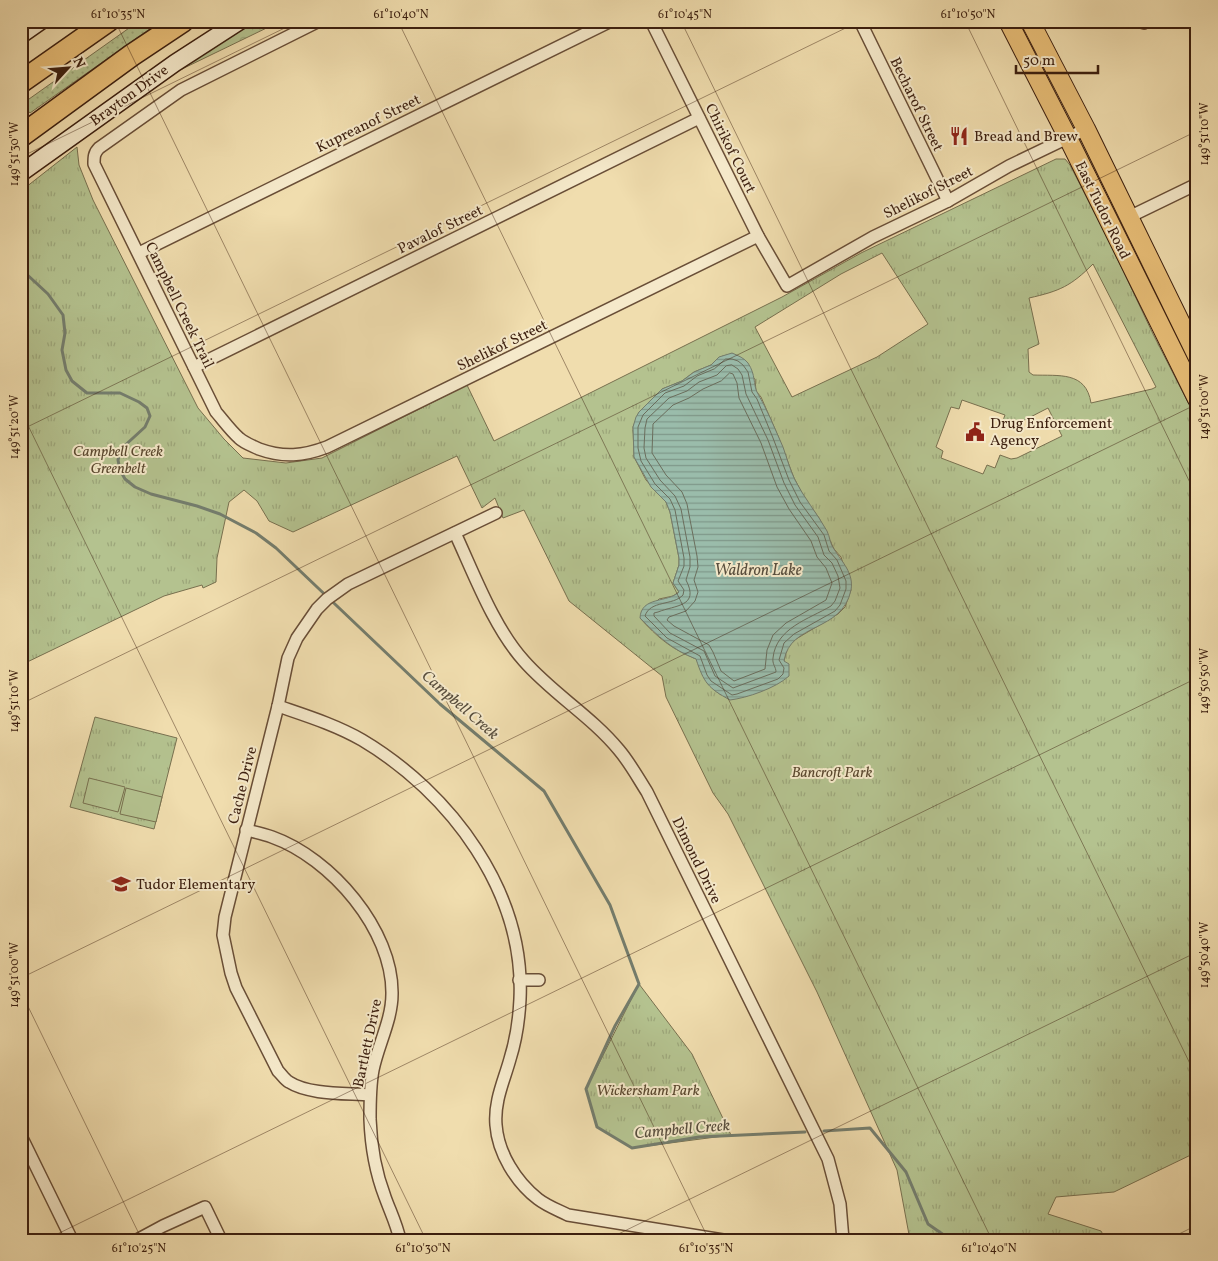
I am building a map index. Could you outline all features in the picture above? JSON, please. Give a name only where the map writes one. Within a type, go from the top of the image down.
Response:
[{"type":"highway","points":[[21,82],[108,21]]},
{"type":"highway","points":[[29,131],[132,55],[183,21]]},
{"type":"main road","points":[[21,35],[41,21]]},
{"type":"main road","name":"Brayton Drive","points":[[21,173],[175,63],[240,21]]},
{"type":"main road","name":"East Tudor Road","points":[[1008,21],[1197,399]]},
{"type":"main road","name":"East Tudor Road","points":[[1030,21],[1197,356]]},
{"type":"street","name":"Campbell Creek Trail","points":[[254,447],[240,439],[216,412],[94,164],[95,152],[167,99],[195,82],[319,21]]},
{"type":"street","name":"Kupreanof Street","points":[[139,253],[610,21]]},
{"type":"street","name":"Chirikof Court","points":[[651,21],[758,236],[787,286]]},
{"type":"street","name":"Becharof Street","points":[[860,21],[948,201]]},
{"type":"street","name":"Pavalof Street","points":[[194,367],[699,118]]},
{"type":"street","name":"Shelikof Street","points":[[787,286],[873,237],[948,201],[1009,166],[1086,130]]},
{"type":"street","points":[[1129,217],[1197,184]]},
{"type":"street","name":"Shelikof Street","points":[[254,447],[283,456],[297,456],[327,447],[758,236]]},
{"type":"street","name":"Cache Drive","points":[[370,1095],[298,1087],[287,1081],[278,1071],[236,988],[231,973],[224,935],[228,900],[278,706],[288,658],[297,638],[317,609],[338,591],[364,576],[496,513]]},
{"type":"street","name":"Dimond Drive","points":[[455,534],[496,620],[523,660],[544,682],[579,711],[619,750],[647,792],[828,1159],[840,1204],[843,1240]]},
{"type":"street","points":[[278,706],[330,724],[360,740],[401,766],[440,802],[471,841],[484,862],[504,903],[516,949],[520,998],[518,1029],[496,1107],[496,1126],[500,1146],[515,1174],[526,1188],[537,1199],[568,1215],[724,1240]]},
{"type":"street","name":"Bartlett Drive","points":[[246,830],[274,837],[300,851],[324,869],[355,899],[385,948],[389,963],[392,994],[391,1010],[373,1070],[370,1095],[371,1141],[373,1161],[400,1240]]},
{"type":"street","points":[[519,980],[539,980]]},
{"type":"street","points":[[21,1136],[72,1240]]},
{"type":"street","points":[[137,1240],[205,1207],[221,1240]]},
{"type":"green space","points":[[139,21],[161,21],[30,113],[22,104]]},
{"type":"green space","points":[[246,21],[281,21],[182,69],[221,38]]},
{"type":"green space","points":[[77,147],[79,165],[93,200],[198,408],[243,458],[286,463],[322,458],[467,385],[494,441],[782,297],[861,253],[1056,159],[1065,159],[1070,165],[1109,241],[1153,334],[1197,420],[1197,1152],[1114,1192],[1056,1197],[1048,1214],[1101,1231],[1106,1240],[910,1240],[897,1170],[817,992],[728,814],[713,793],[666,697],[662,676],[569,601],[524,510],[503,518],[495,498],[482,508],[457,456],[293,532],[269,521],[257,501],[244,490],[229,502],[217,558],[216,582],[203,588],[202,585],[164,596],[21,665],[21,191]],"holes":[[[882,253],[928,324],[877,357],[792,397],[755,327],[841,274]],[[1093,264],[1156,387],[1091,403],[1088,393],[1077,380],[1070,377],[1033,375],[1029,372],[1028,349],[1039,344],[1029,298],[1064,287]],[[719,357],[755,379],[756,391],[761,397],[794,478],[805,499],[819,518],[834,549],[841,557],[851,590],[845,607],[838,614],[796,639],[787,647],[784,661],[721,695],[705,680],[697,659],[666,642],[640,618],[659,599],[673,596],[679,592],[673,583],[679,565],[679,558],[670,512],[666,502],[646,480],[634,457],[633,427],[639,412],[662,389],[682,381],[694,372],[711,365]],[[962,400],[1005,415],[1002,423],[1011,427],[1048,408],[1062,436],[1017,458],[1011,459],[1000,455],[995,468],[987,465],[983,474],[941,458],[943,451],[936,447],[951,407],[959,409]]]},
{"type":"green space","points":[[95,717],[177,738],[154,829],[70,807]]},
{"type":"green space","points":[[89,778],[125,787],[118,812],[83,803]]},
{"type":"green space","points":[[126,788],[162,797],[156,822],[120,814]]},
{"type":"green space","name":"Wickersham Park","points":[[639,984],[692,1054],[731,1135],[632,1148],[597,1127],[586,1089]]},
{"type":"water","name":"Waldron Lake","points":[[732,353],[745,360],[751,367],[756,389],[783,447],[795,480],[827,531],[833,547],[844,563],[851,578],[851,590],[846,604],[838,614],[805,633],[788,649],[784,661],[789,664],[789,676],[777,685],[761,692],[730,700],[708,684],[696,659],[666,642],[640,618],[645,606],[679,592],[673,583],[679,565],[679,558],[670,512],[666,502],[651,487],[634,457],[633,427],[639,412],[662,389],[682,381],[694,372],[711,365],[719,357]]},
{"type":"waterway","name":"Campbell Creek","points":[[21,269],[48,294],[63,315],[65,333],[62,350],[66,370],[72,381],[87,393],[120,393],[147,408],[150,416],[145,427],[121,449],[118,460],[120,470],[125,479],[135,487],[151,494],[220,514],[256,533],[276,548],[440,704],[544,791],[610,905],[639,984],[615,1026],[586,1089],[597,1127],[632,1148],[699,1137],[805,1132]]},
{"type":"waterway","name":"Campbell Creek","points":[[824,1131],[870,1128],[906,1172],[928,1224],[951,1240]]},
{"type":"place","name":"Bread and Brew","points":[[959,136]]},
{"type":"place","name":"Drug Enforcement Agency","points":[[975,432]]},
{"type":"place","name":"Tudor Elementary","points":[[121,884]]},
{"type":"park label","name":"Campbell Creek Greenbelt","points":[[118,460]]},
{"type":"park label","name":"Bancroft Park","points":[[832,772]]}]
